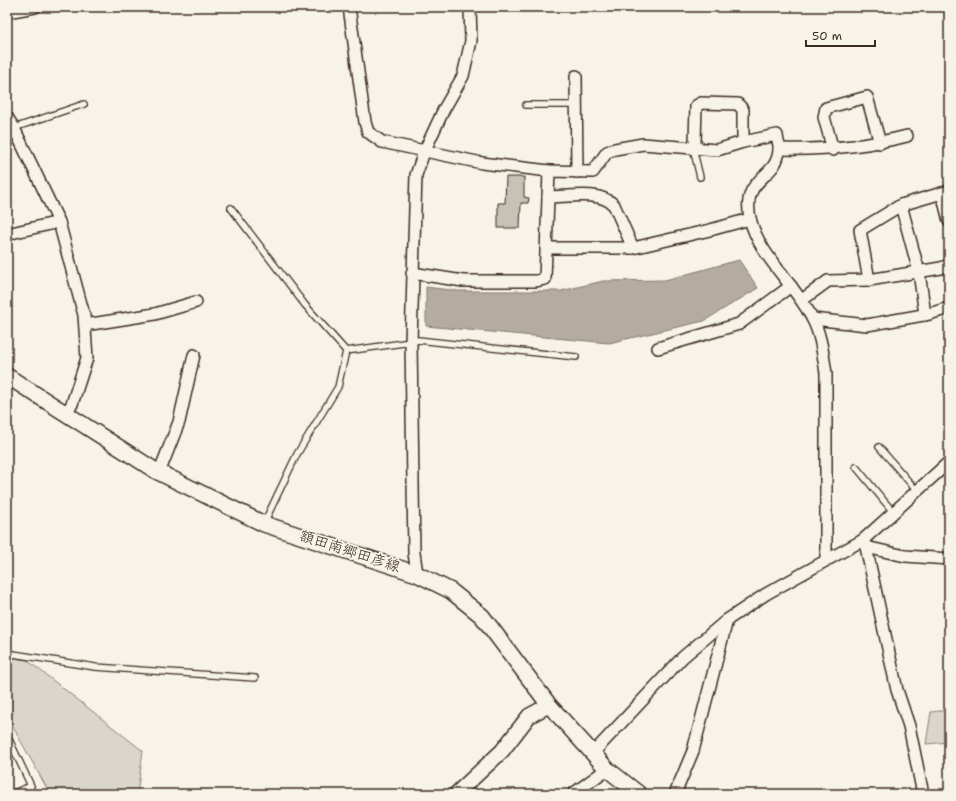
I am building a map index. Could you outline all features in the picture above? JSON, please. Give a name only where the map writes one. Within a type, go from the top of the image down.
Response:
[{"type":"main road","name":"額田南郷田彦線","points":[[7,376],[160,473],[264,524],[417,574],[451,591],[482,616],[549,705],[607,769],[639,794]]},
{"type":"street","points":[[7,12],[35,7]]},
{"type":"street","points":[[349,7],[365,122],[368,132],[382,142],[482,164],[548,171],[593,172],[607,152],[615,149],[643,144],[717,150],[743,142],[777,135],[779,150],[776,163],[756,182],[751,190],[748,202],[750,219],[756,238],[802,300],[813,319],[822,346],[826,373],[826,560]]},
{"type":"street","points":[[417,574],[414,553],[411,342],[416,175],[424,152],[444,109],[463,76],[471,41],[470,7]]},
{"type":"street","points":[[576,76],[577,172]]},
{"type":"street","points":[[833,150],[824,117],[826,108],[867,97],[880,143]]},
{"type":"street","points":[[693,148],[695,142],[696,106],[701,103],[738,104],[744,110],[743,142]]},
{"type":"street","points":[[7,117],[14,128],[59,222],[84,314],[87,358],[72,404],[66,413]]},
{"type":"street","points":[[779,150],[833,150],[880,143],[907,136]]},
{"type":"street","points":[[412,273],[463,281],[536,281],[545,279],[548,171]]},
{"type":"street","points":[[869,280],[860,230],[901,205],[945,192],[949,221]]},
{"type":"street","points":[[548,197],[599,196],[609,199],[614,205],[633,248]]},
{"type":"street","points":[[901,205],[919,272],[924,315]]},
{"type":"street","points":[[546,248],[633,248],[750,219]]},
{"type":"street","points":[[7,234],[59,222]]},
{"type":"street","points":[[802,300],[828,281],[869,280],[941,268],[949,265]]},
{"type":"street","points":[[658,348],[739,324],[792,286]]},
{"type":"street","points":[[85,325],[155,314],[196,302]]},
{"type":"street","points":[[813,319],[867,325],[924,315],[949,308]]},
{"type":"street","points":[[160,473],[178,422],[194,355]]},
{"type":"street","points":[[593,753],[683,657],[728,620],[766,594],[826,560],[864,543],[949,462]]},
{"type":"street","points":[[864,543],[905,556],[949,559]]},
{"type":"street","points":[[864,543],[897,690],[910,726],[923,794]]},
{"type":"street","points":[[675,794],[694,751],[728,620]]},
{"type":"street","points":[[456,794],[502,751],[530,716],[549,705]]},
{"type":"street","points":[[573,794],[607,769]]},
{"type":"lane","points":[[14,128],[84,104]]},
{"type":"lane","points":[[526,105],[576,105]]},
{"type":"lane","points":[[693,148],[700,177]]},
{"type":"lane","points":[[231,208],[305,305],[346,351]]},
{"type":"lane","points":[[346,351],[418,340],[576,357]]},
{"type":"lane","points":[[264,524],[297,454],[338,387],[346,351]]},
{"type":"lane","points":[[880,447],[917,491]]},
{"type":"lane","points":[[856,467],[894,513]]},
{"type":"lane","points":[[7,653],[95,667],[255,678]]},
{"type":"lane","points":[[7,735],[31,786],[11,794]]},
{"type":"shaded area","points":[[739,260],[758,288],[704,321],[609,343],[426,326],[426,287],[458,291],[561,291],[603,281],[665,280]]},
{"type":"shaded area","points":[[7,657],[27,660],[143,751],[137,794],[50,794],[7,716]]},
{"type":"shaded area","points":[[949,710],[949,742],[926,744],[931,712]]},
{"type":"building","points":[[506,177],[524,177],[524,197],[529,198],[528,203],[521,203],[520,228],[498,228],[498,203],[505,203]]}]
